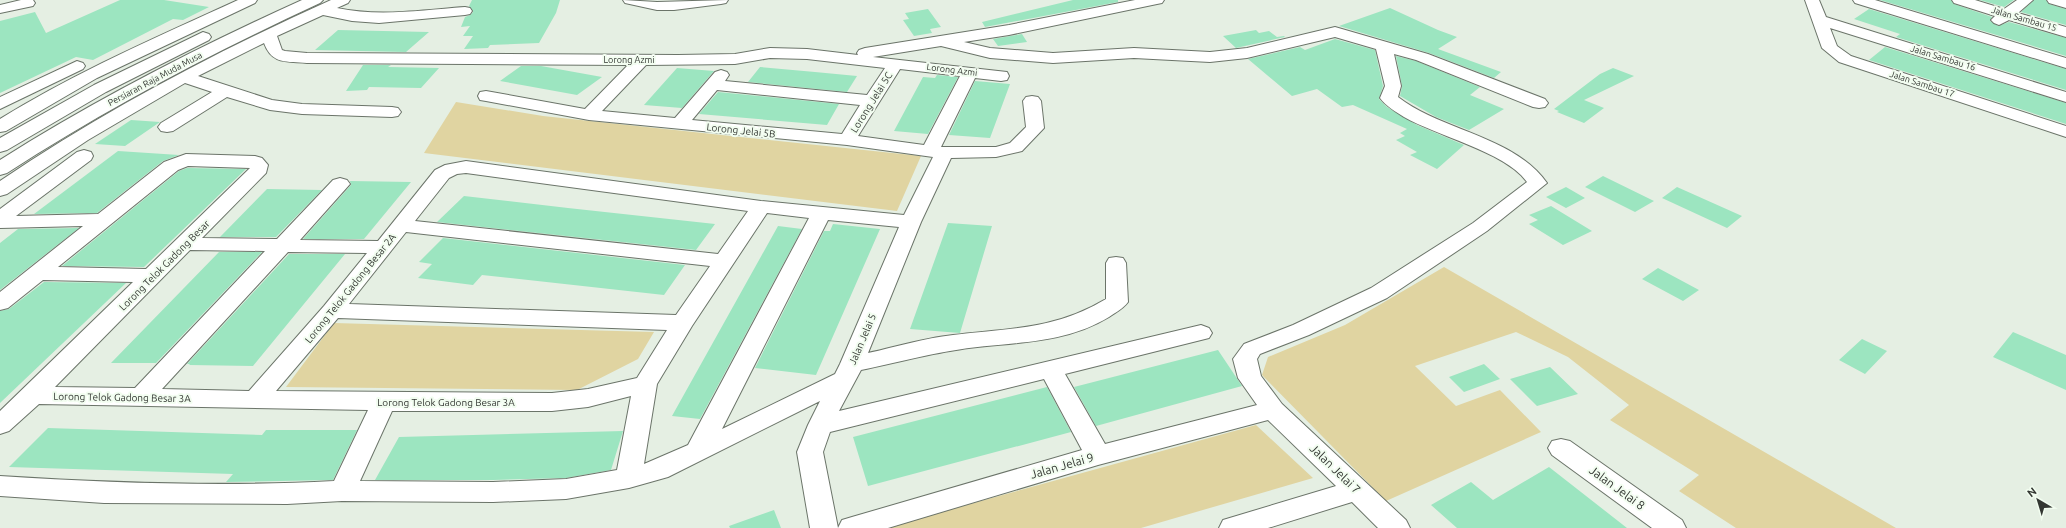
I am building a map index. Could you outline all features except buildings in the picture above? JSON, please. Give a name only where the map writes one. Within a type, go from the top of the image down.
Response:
[{"type":"main road","name":"Persiaran Raja Muda Musa","points":[[0,146],[64,107],[146,64],[284,0]]},
{"type":"main road","name":"Persiaran Raja Muda Musa","points":[[0,169],[37,144],[117,98],[195,58],[318,5]]},
{"type":"street","points":[[1,125],[68,86],[129,55],[250,0]]},
{"type":"street","points":[[0,190],[36,164],[183,77],[269,35],[318,5],[343,0]]},
{"type":"street","points":[[630,0],[657,6],[674,6],[721,0]]},
{"type":"street","points":[[836,57],[1009,30],[1157,0]]},
{"type":"street","name":"Jalan Sambau 17","points":[[1812,0],[1830,48],[1845,59],[2066,132]]},
{"type":"street","points":[[1860,0],[2066,63]]},
{"type":"street","name":"Jalan Sambau 15","points":[[1959,0],[2066,32]]},
{"type":"street","points":[[1977,36],[2026,0]]},
{"type":"street","points":[[2054,0],[2066,4]]},
{"type":"street","points":[[0,9],[28,3]]},
{"type":"street","points":[[318,5],[352,16],[379,18],[465,11]]},
{"type":"street","name":"Jalan Sambau 16","points":[[1820,20],[2066,97]]},
{"type":"street","points":[[941,41],[990,53],[1053,58],[1134,53],[1210,57],[1248,53],[1335,32],[1422,57],[1539,103]]},
{"type":"street","name":"Lorong Azmi","points":[[269,35],[275,52],[281,56],[307,58],[640,60],[735,59],[770,54],[807,54],[1001,76]]},
{"type":"street","name":"Jalan Jelai 7","points":[[1384,47],[1393,86],[1389,98],[1400,108],[1488,148],[1526,169],[1537,183],[1480,227],[1379,293],[1300,330],[1252,349],[1245,359],[1250,378],[1273,410],[1396,528]]},
{"type":"street","points":[[680,124],[735,59]]},
{"type":"street","points":[[589,115],[640,60]]},
{"type":"street","name":"Lorong Jelai 5C","points":[[846,140],[895,64]]},
{"type":"street","points":[[0,104],[77,66]]},
{"type":"street","name":"Jalan Jelai 5","points":[[824,528],[810,452],[820,425],[848,372],[911,222],[936,153],[970,72]]},
{"type":"street","points":[[183,77],[270,105],[302,109],[392,112]]},
{"type":"street","points":[[46,81],[68,86]]},
{"type":"street","points":[[713,85],[871,101]]},
{"type":"street","points":[[167,127],[225,91]]},
{"type":"street","name":"Lorong Jelai 5B","points":[[486,96],[589,115],[846,140],[936,153],[996,152],[1016,147],[1035,128],[1032,101]]},
{"type":"street","points":[[0,218],[84,156]]},
{"type":"street","name":"Lorong Telok Gadong Besar","points":[[0,425],[33,395],[187,244],[259,169],[259,165],[255,162],[186,160],[171,166],[106,220]]},
{"type":"street","name":"Lorong Telok Gadong Besar 2A","points":[[255,400],[332,311],[442,174],[452,169],[466,167],[761,207]]},
{"type":"street","points":[[142,396],[340,184]]},
{"type":"street","points":[[629,478],[645,384],[682,323],[761,207],[911,222]]},
{"type":"street","points":[[698,450],[821,212]]},
{"type":"street","points":[[0,222],[106,220]]},
{"type":"street","points":[[0,303],[106,220]]},
{"type":"street","points":[[401,225],[724,261]]},
{"type":"street","points":[[187,244],[384,247]]},
{"type":"street","points":[[0,486],[104,493],[286,494],[342,491],[493,492],[566,489],[629,478],[659,470],[848,372],[951,343],[1019,337],[1063,328],[1088,319],[1116,302],[1116,263]]},
{"type":"street","points":[[37,273],[153,276]]},
{"type":"street","points":[[332,311],[682,323]]},
{"type":"street","points":[[820,425],[1201,333]]},
{"type":"street","points":[[1051,370],[1098,455]]},
{"type":"street","name":"Lorong Telok Gadong Besar 3A","points":[[33,395],[384,402],[552,402],[588,398],[645,384]]},
{"type":"street","points":[[342,491],[384,402]]},
{"type":"street","name":"Jalan Jelai 9","points":[[852,528],[1098,455],[1273,410]]},
{"type":"street","name":"Jalan Jelai 8","points":[[1561,448],[1666,526]]},
{"type":"street","points":[[1233,528],[1356,490]]},
{"type":"shaded area","points":[[456,102],[543,116],[921,156],[897,211],[424,153]]},
{"type":"shaded area","points":[[1444,267],[1896,528],[1736,528],[1679,491],[1699,475],[1610,420],[1629,405],[1568,357],[1516,332],[1415,366],[1456,406],[1500,390],[1541,432],[1386,501],[1262,375],[1268,357],[1345,325]]},
{"type":"shaded area","points":[[334,323],[654,332],[638,359],[577,390],[286,387]]},
{"type":"shaded area","points":[[1256,425],[1313,478],[1141,528],[883,528]]}]
